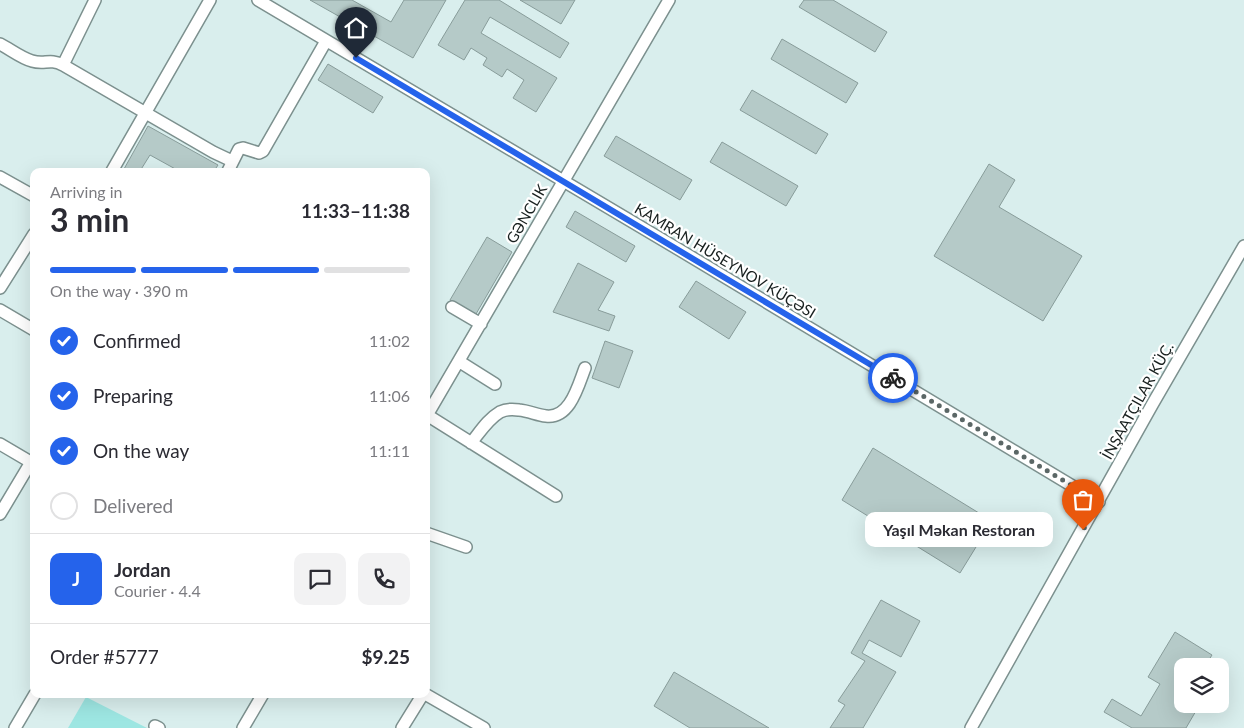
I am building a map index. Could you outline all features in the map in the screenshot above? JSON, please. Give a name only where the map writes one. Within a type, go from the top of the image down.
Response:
[{"type":"street","points":[[63,65],[95,0]]},
{"type":"street","points":[[114,168],[210,0]]},
{"type":"street","name":"KAMRAN HÜSEYNOV KÜÇƏSI","points":[[258,0],[273,4],[326,40],[1099,502]]},
{"type":"street","name":"GƏNCLIK","points":[[430,411],[669,0]]},
{"type":"street","points":[[0,44],[29,60],[42,62],[51,60],[63,65],[146,113],[230,166],[239,149],[243,148],[259,153],[264,151],[326,40]]},
{"type":"street","points":[[0,177],[30,194]]},
{"type":"street","points":[[0,288],[30,240]]},
{"type":"street","points":[[971,728],[1152,405],[1244,246]]},
{"type":"street","points":[[452,306],[481,324]]},
{"type":"street","points":[[0,310],[30,328]]},
{"type":"street","points":[[460,362],[494,384]]},
{"type":"street","points":[[471,443],[490,419],[502,411],[512,409],[526,410],[546,416],[555,416],[562,412],[568,406],[575,393],[585,368]]},
{"type":"street","points":[[430,418],[556,496]]},
{"type":"street","points":[[0,444],[30,462]]},
{"type":"street","points":[[0,514],[30,466]]},
{"type":"street","points":[[430,535],[466,547]]},
{"type":"street","points":[[430,697],[484,728]]},
{"type":"street","points":[[20,726],[33,698]]},
{"type":"street","points":[[243,728],[261,698]]},
{"type":"street","points":[[402,728],[421,698]]},
{"type":"shaded area","points":[[85,698],[88,698],[147,728],[68,728]]},
{"type":"building","points":[[310,0],[352,0],[391,22],[404,0],[446,0],[413,58]]},
{"type":"building","points":[[465,0],[499,0],[569,43],[560,58],[490,17],[481,33],[557,78],[536,112],[513,98],[524,80],[507,69],[502,77],[483,65],[487,58],[471,48],[464,60],[438,45]]},
{"type":"building","points":[[520,0],[575,0],[561,24]]},
{"type":"building","points":[[804,0],[833,0],[887,32],[875,52],[799,7]]},
{"type":"building","points":[[782,39],[858,83],[846,103],[771,59]]},
{"type":"building","points":[[328,64],[383,97],[373,113],[318,80]]},
{"type":"building","points":[[752,90],[828,134],[816,154],[740,110]]},
{"type":"building","points":[[148,126],[218,165],[216,168],[174,168],[150,155],[142,168],[125,168]]},
{"type":"building","points":[[616,136],[692,180],[680,200],[604,156]]},
{"type":"building","points":[[722,142],[798,186],[786,206],[710,162]]},
{"type":"building","points":[[989,164],[1015,180],[999,207],[1082,256],[1043,321],[934,256]]},
{"type":"building","points":[[575,211],[635,246],[626,262],[566,227]]},
{"type":"building","points":[[487,237],[512,252],[476,314],[450,300]]},
{"type":"building","points":[[578,263],[614,282],[598,310],[615,316],[609,331],[553,312]]},
{"type":"building","points":[[696,281],[746,312],[729,339],[679,307]]},
{"type":"building","points":[[605,341],[633,351],[619,388],[592,378]]},
{"type":"building","points":[[873,448],[992,521],[960,573],[842,500]]},
{"type":"building","points":[[881,600],[920,621],[901,657],[869,640],[862,653],[896,672],[863,728],[830,728],[845,705],[838,701],[865,661],[851,653]]},
{"type":"building","points":[[1175,632],[1212,655],[1210,658],[1174,658],[1174,713],[1195,713],[1186,728],[1132,728],[1104,712],[1112,699],[1141,716],[1160,684],[1148,677]]},
{"type":"building","points":[[674,672],[769,728],[690,728],[654,706]]},
{"type":"way so far","points":[[893,378],[1099,502],[1083,530]]},
{"type":"place","name":"Yaşıl Məkan Restoran","points":[[1083,530]]},
{"type":"route","points":[[356,58],[893,378]]}]
